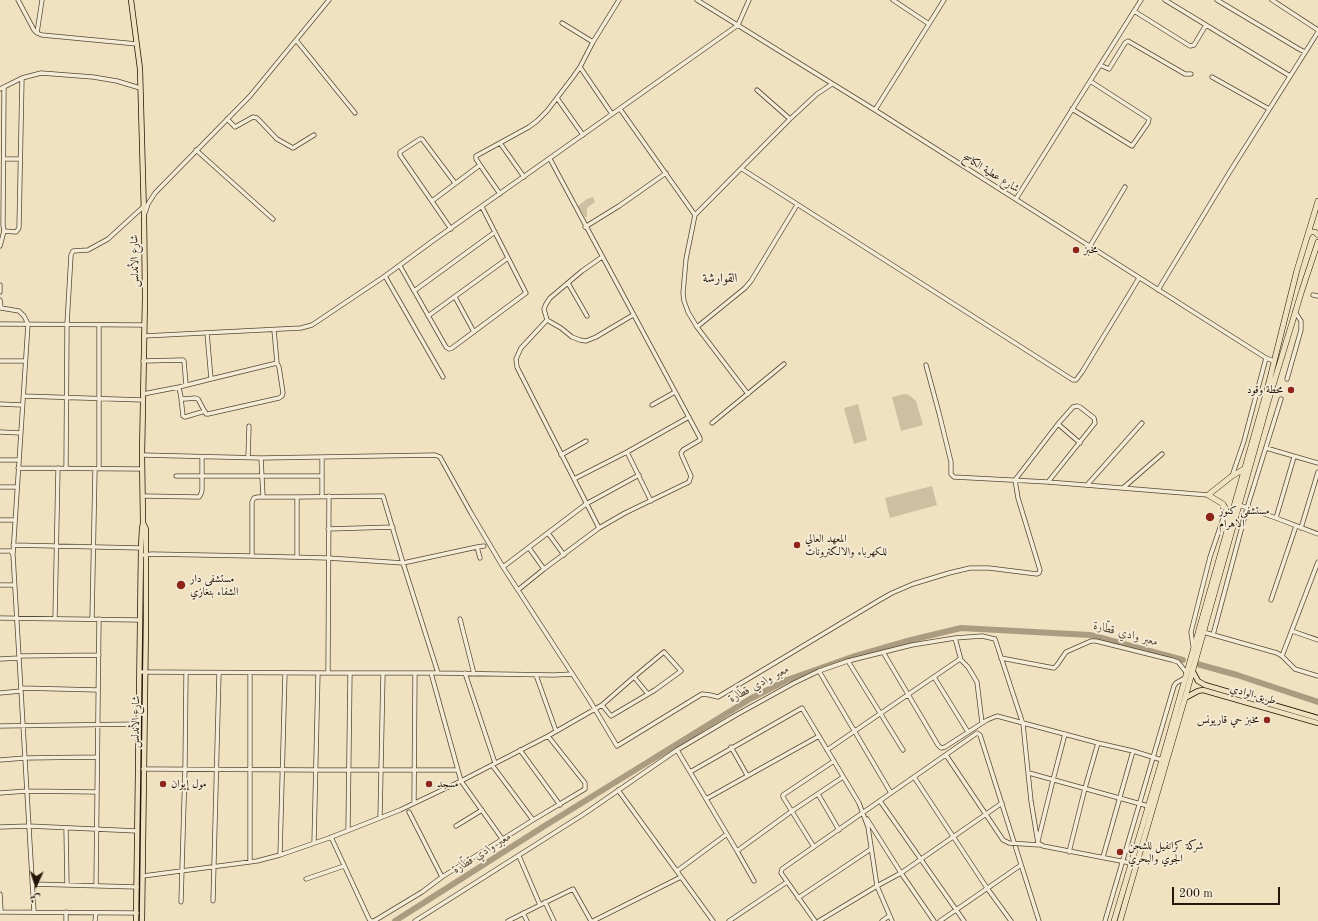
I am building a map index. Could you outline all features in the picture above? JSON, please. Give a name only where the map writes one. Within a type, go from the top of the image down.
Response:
[{"type":"highway","points":[[1120,921],[1185,698],[1194,648],[1274,361],[1306,237],[1318,201]]},
{"type":"highway","points":[[1314,212],[1314,216],[1318,221]]},
{"type":"highway","points":[[1306,237],[1310,232],[1316,232],[1318,235]]},
{"type":"highway","points":[[1114,921],[1162,760],[1178,699],[1203,632],[1266,409],[1295,312],[1315,257],[1318,242]]},
{"type":"highway","points":[[1229,521],[1226,509],[1219,501],[1208,494],[1244,469]]},
{"type":"main road","name":"شارع الأندلس","points":[[131,0],[140,69],[144,207],[144,361],[142,455],[143,523],[140,555],[140,672],[136,921]]},
{"type":"main road","name":"شارع الأندلس","points":[[142,921],[146,672],[146,529],[143,523]]},
{"type":"main road","points":[[1185,698],[1204,688],[1189,671]]},
{"type":"main road","name":"طريق الوادي","points":[[1204,688],[1306,717],[1318,723]]},
{"type":"main road","name":"طريق الوادي","points":[[1306,717],[1318,718]]},
{"type":"street","points":[[18,0],[37,33],[137,44]]},
{"type":"street","points":[[37,33],[42,0]]},
{"type":"street","points":[[144,215],[148,204],[155,193],[250,96],[329,0]]},
{"type":"street","points":[[500,194],[476,159],[476,155],[529,127],[537,121],[580,68],[593,42],[620,0]]},
{"type":"street","name":"شارع عطية الكاسح","points":[[697,0],[876,110],[1266,358],[1274,361]]},
{"type":"street","points":[[144,336],[274,330],[301,328],[312,325],[386,276],[738,24],[749,0]]},
{"type":"street","points":[[893,0],[929,24]]},
{"type":"street","points":[[876,110],[944,0]]},
{"type":"street","points":[[1016,200],[1140,0]]},
{"type":"street","points":[[1165,0],[1290,76]]},
{"type":"street","points":[[1217,0],[1305,52]]},
{"type":"street","points":[[1158,290],[1318,30],[1272,0]]},
{"type":"street","points":[[1134,11],[1190,46],[1194,45],[1206,25]]},
{"type":"street","points":[[562,23],[593,42]]},
{"type":"street","points":[[296,40],[355,112]]},
{"type":"street","points":[[1100,65],[1110,68],[1124,43],[1128,41],[1185,74],[1191,74]]},
{"type":"street","points":[[580,68],[612,114]]},
{"type":"street","points":[[0,246],[4,231],[2,88],[22,78],[41,73],[93,77],[117,81],[140,88]]},
{"type":"street","points":[[1212,77],[1269,109]]},
{"type":"street","points":[[4,231],[16,232],[19,228],[22,78]]},
{"type":"street","points":[[1072,110],[1132,146],[1148,123],[1149,119],[1090,81]]},
{"type":"street","points":[[748,394],[697,328],[688,312],[683,293],[686,259],[695,215],[790,119],[817,94],[832,84]]},
{"type":"street","points":[[757,90],[790,119]]},
{"type":"street","points":[[557,98],[583,135]]},
{"type":"street","points":[[620,108],[695,215]]},
{"type":"street","points":[[227,119],[235,127],[253,117],[257,118],[277,139],[293,148],[314,135]]},
{"type":"street","points":[[451,229],[400,155],[402,150],[420,139],[424,140],[455,183]]},
{"type":"street","points":[[500,143],[524,177]]},
{"type":"street","points":[[196,150],[273,219]]},
{"type":"street","points":[[4,159],[20,159]]},
{"type":"street","points":[[518,590],[599,528],[625,513],[689,482],[691,476],[681,452],[700,440],[550,159]]},
{"type":"street","points":[[432,201],[480,165]]},
{"type":"street","points":[[742,169],[1074,380],[1082,372],[1140,278]]},
{"type":"street","points":[[585,227],[619,206],[666,173]]},
{"type":"street","points":[[1090,246],[1125,187]]},
{"type":"street","points":[[697,328],[745,288],[751,281],[797,205]]},
{"type":"street","points":[[66,468],[67,324],[70,255],[73,251],[88,250],[108,239],[144,207]]},
{"type":"street","points":[[400,266],[448,348],[452,348],[525,294],[525,291],[482,207]]},
{"type":"street","points":[[414,291],[495,232]]},
{"type":"street","points":[[602,257],[582,271],[550,298],[546,304],[544,314],[547,320],[561,328],[572,337],[586,341],[596,338],[633,315]]},
{"type":"street","points":[[428,316],[508,258]]},
{"type":"street","points":[[386,276],[443,378]]},
{"type":"street","points":[[568,283],[587,316]]},
{"type":"street","points":[[0,285],[0,292]]},
{"type":"street","points":[[1313,295],[1318,296]]},
{"type":"street","points":[[455,296],[474,332]]},
{"type":"street","points":[[0,300],[1,308],[19,311],[24,316],[28,324],[13,555],[34,912]]},
{"type":"street","points":[[1286,378],[1301,330],[1301,321],[1295,312]]},
{"type":"street","points":[[547,320],[521,348],[516,359],[516,363],[599,528]]},
{"type":"street","points":[[0,324],[144,325]]},
{"type":"street","points":[[92,619],[93,547],[99,399],[99,325]]},
{"type":"street","points":[[180,398],[198,399],[206,414],[208,414],[279,398],[282,396],[283,393],[277,363],[274,330]]},
{"type":"street","points":[[207,333],[211,379]]},
{"type":"street","points":[[1232,476],[1239,458],[1266,358]]},
{"type":"street","points":[[144,361],[183,360],[186,385]]},
{"type":"street","points":[[0,361],[25,362]]},
{"type":"street","points":[[143,394],[179,387],[277,363]]},
{"type":"street","points":[[712,423],[784,364]]},
{"type":"street","points":[[926,365],[943,427],[951,462],[952,476],[954,477],[1048,482],[1208,494]]},
{"type":"street","points":[[179,387],[184,417],[205,411]]},
{"type":"street","points":[[652,405],[675,392]]},
{"type":"street","points":[[23,396],[143,400]]},
{"type":"street","points":[[1213,635],[1248,508],[1281,399]]},
{"type":"street","points":[[0,404],[22,404]]},
{"type":"street","points":[[142,455],[248,458],[435,455],[440,457],[471,513],[518,590],[617,746],[702,694],[718,698],[882,598],[913,584],[970,568],[1004,569],[1037,574],[1040,570],[1018,498],[1015,480],[1058,424],[1074,406],[1080,407],[1094,418],[1095,424],[1048,482]]},
{"type":"street","points":[[1251,416],[1258,418]]},
{"type":"street","points":[[574,479],[627,452],[688,417]]},
{"type":"street","points":[[1087,485],[1142,423]]},
{"type":"street","points":[[1058,424],[1080,443]]},
{"type":"street","points":[[248,458],[249,426]]},
{"type":"street","points":[[0,432],[20,433]]},
{"type":"street","points":[[561,455],[586,441]]},
{"type":"street","points":[[1266,448],[1318,463]]},
{"type":"street","points":[[627,452],[651,500]]},
{"type":"street","points":[[1123,488],[1162,454]]},
{"type":"street","points":[[1276,518],[1294,456]]},
{"type":"street","points":[[143,496],[199,496],[201,494],[202,457]]},
{"type":"street","points":[[322,457],[322,496]]},
{"type":"street","points":[[261,458],[263,497]]},
{"type":"street","points":[[0,460],[19,460]]},
{"type":"street","points":[[18,468],[142,470]]},
{"type":"street","points":[[56,618],[58,468]]},
{"type":"street","points":[[1301,528],[1318,472]]},
{"type":"street","points":[[504,567],[586,504],[639,475]]},
{"type":"street","points":[[176,476],[322,476]]},
{"type":"street","points":[[0,487],[17,487]]},
{"type":"street","points":[[328,674],[329,496]]},
{"type":"street","points":[[252,556],[252,502],[254,498],[383,496],[438,673]]},
{"type":"street","points":[[297,497],[297,557]]},
{"type":"street","points":[[1240,505],[1318,534]]},
{"type":"street","points":[[1194,648],[1191,632],[1210,557],[1226,509]]},
{"type":"street","points":[[0,520],[15,520]]},
{"type":"street","points":[[1271,600],[1296,526]]},
{"type":"street","points":[[328,528],[393,527]]},
{"type":"street","points":[[548,533],[564,555]]},
{"type":"street","points":[[13,545],[141,548]]},
{"type":"street","points":[[140,555],[297,557],[403,563],[484,546]]},
{"type":"street","points":[[477,547],[480,558]]},
{"type":"street","points":[[529,548],[544,569]]},
{"type":"street","points":[[0,551],[9,551],[13,555]]},
{"type":"street","points":[[1282,656],[1318,562]]},
{"type":"street","points":[[0,584],[14,585]]},
{"type":"street","points":[[1203,584],[1211,586]]},
{"type":"street","points":[[0,618],[140,620]]},
{"type":"street","points":[[96,886],[99,619]]},
{"type":"street","points":[[460,619],[474,674]]},
{"type":"street","points":[[1292,631],[1318,640]]},
{"type":"street","points":[[1203,632],[1277,653],[1295,669],[1318,676]]},
{"type":"street","points":[[417,920],[519,856],[676,750],[794,682],[848,661],[912,645],[955,638],[982,636],[995,639],[1022,722],[1031,801],[1039,844]]},
{"type":"street","points":[[955,638],[962,660],[977,682],[982,723]]},
{"type":"street","points":[[1001,658],[1054,668],[1066,652],[1091,641],[1096,641],[1172,660],[1178,662],[1189,671]]},
{"type":"street","points":[[143,876],[250,862],[280,855],[331,837],[380,818],[461,781],[595,710],[664,652],[681,671],[664,684],[611,716],[602,705]]},
{"type":"street","points":[[883,652],[941,748],[945,747],[994,716],[997,716],[1098,744],[1133,751],[1162,760]]},
{"type":"street","points":[[0,659],[19,657],[99,655]]},
{"type":"street","points":[[827,750],[958,660],[962,660]]},
{"type":"street","points":[[848,661],[903,750]]},
{"type":"street","points":[[819,671],[891,793]]},
{"type":"street","points":[[140,672],[572,674]]},
{"type":"street","points":[[181,902],[183,871],[186,673]]},
{"type":"street","points":[[213,901],[219,673]]},
{"type":"street","points":[[250,673],[250,862]]},
{"type":"street","points":[[280,855],[285,673]]},
{"type":"street","points":[[314,843],[318,673]]},
{"type":"street","points":[[348,830],[350,673]]},
{"type":"street","points":[[380,818],[383,673]]},
{"type":"street","points":[[414,803],[415,673]]},
{"type":"street","points":[[431,673],[461,781],[503,840]]},
{"type":"street","points":[[465,673],[493,764],[532,820]]},
{"type":"street","points":[[536,675],[556,731]]},
{"type":"street","points":[[634,677],[648,694]]},
{"type":"street","points":[[934,677],[968,732]]},
{"type":"street","points":[[1105,921],[1171,697],[1176,683],[1185,678]]},
{"type":"street","points":[[0,693],[21,690],[98,690]]},
{"type":"street","points":[[1171,697],[1178,699]]},
{"type":"street","points":[[690,772],[731,747],[802,708],[859,803],[868,827],[877,886],[892,921]]},
{"type":"street","points":[[0,726],[139,724]]},
{"type":"street","points":[[814,921],[781,873],[782,868],[839,830],[977,733],[979,734],[1002,803],[1039,921]]},
{"type":"street","points":[[1039,844],[1052,780],[1065,734]]},
{"type":"street","points":[[331,837],[369,919],[371,921],[374,920],[422,892],[442,877],[584,789],[586,783],[548,736]]},
{"type":"street","points":[[706,799],[819,736]]},
{"type":"street","points":[[1069,852],[1098,744]]},
{"type":"street","points":[[731,747],[747,775]]},
{"type":"street","points":[[520,750],[560,805]]},
{"type":"street","points":[[676,750],[754,881]]},
{"type":"street","points":[[1103,857],[1133,751]]},
{"type":"street","points":[[946,755],[1003,840],[1006,842],[1039,844],[1069,852],[1131,863]]},
{"type":"street","points":[[0,760],[25,758],[97,757]]},
{"type":"street","points":[[814,847],[783,795],[834,761]]},
{"type":"street","points":[[138,768],[216,770],[458,770]]},
{"type":"street","points":[[1029,774],[1148,806]]},
{"type":"street","points":[[737,851],[792,811],[843,777]]},
{"type":"street","points":[[914,777],[987,888],[1011,921]]},
{"type":"street","points":[[618,790],[713,921]]},
{"type":"street","points":[[0,793],[27,791],[97,792]]},
{"type":"street","points":[[818,794],[839,830]]},
{"type":"street","points":[[880,801],[964,921]]},
{"type":"street","points":[[819,921],[901,873],[1002,803]]},
{"type":"street","points":[[456,826],[482,810]]},
{"type":"street","points":[[410,812],[442,877]]},
{"type":"street","points":[[863,813],[901,873],[934,921]]},
{"type":"street","points":[[0,827],[29,826],[137,831]]},
{"type":"street","points":[[66,828],[67,885]]},
{"type":"street","points":[[677,871],[727,834]]},
{"type":"street","points":[[798,898],[871,849]]},
{"type":"street","points":[[519,856],[540,905]]},
{"type":"street","points":[[940,921],[1021,865]]},
{"type":"street","points":[[306,879],[344,866]]},
{"type":"street","points":[[508,921],[573,889],[592,921],[682,877]]},
{"type":"street","points":[[729,921],[788,882]]},
{"type":"street","points":[[32,884],[137,887]]},
{"type":"street","points":[[0,894],[0,912],[142,914]]},
{"type":"street","points":[[545,902],[554,921]]},
{"type":"street","points":[[66,912],[66,921]]},
{"type":"street","points":[[96,913],[96,921]]},
{"type":"street","points":[[523,913],[527,921]]},
{"type":"street","points":[[882,921],[889,916]]},
{"type":"shaded area","points":[[593,197],[595,202],[587,208],[587,217],[585,217],[578,206],[587,199]]},
{"type":"shaded area","points":[[905,394],[909,395],[916,401],[923,425],[901,431],[892,397]]},
{"type":"shaded area","points":[[858,404],[867,440],[854,444],[844,408]]},
{"type":"shaded area","points":[[932,486],[937,505],[890,518],[885,498]]},
{"type":"waterway","name":"معبر وادي قطّارة","points":[[395,921],[546,825],[750,699],[787,680],[852,657],[911,640],[961,628],[1090,635],[1183,660]]},
{"type":"waterway","name":"معبر وادي قطّارة","points":[[1197,664],[1237,675],[1318,702]]},
{"type":"place","name":"مخبز","points":[[1076,250]]},
{"type":"place","name":"محطة وقود","points":[[1291,390]]},
{"type":"place","name":"مستشفى كنوز الاهرام","points":[[1210,517]]},
{"type":"place","name":"المعهد العالي للكهرباء والالكترونات","points":[[797,545]]},
{"type":"place","name":"مستشفى دار الشفاء بنغازي","points":[[181,585]]},
{"type":"place","name":"مخبز حي قاريونس","points":[[1267,720]]},
{"type":"place","name":"مول إيوان","points":[[163,784]]},
{"type":"place","name":"مسجد","points":[[429,784]]},
{"type":"place","name":"شركة كرانفيل للشحن الجوي والبحري","points":[[1120,852]]},
{"type":"district","name":"القوارشة","points":[[720,279]]}]
